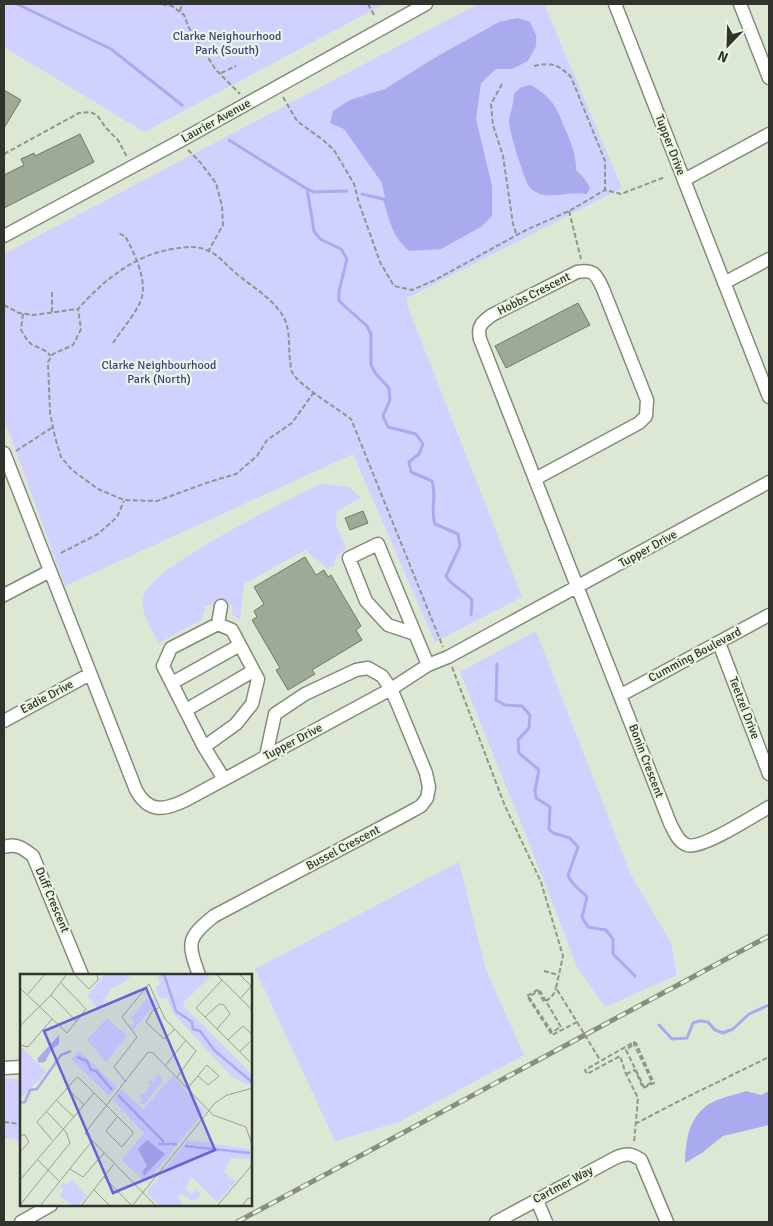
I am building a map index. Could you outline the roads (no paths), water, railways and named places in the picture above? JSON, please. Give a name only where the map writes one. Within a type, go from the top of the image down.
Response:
[{"type":"street","name":"Laurier Avenue","points":[[4,236],[180,141],[426,4]]},
{"type":"street","name":"Tupper Drive","points":[[615,4],[768,392]]},
{"type":"street","points":[[740,4],[769,78]]},
{"type":"street","points":[[684,180],[769,134]]},
{"type":"street","points":[[724,282],[769,260]]},
{"type":"street","name":"Hobbs Crescent","points":[[535,479],[640,423],[646,416],[647,400],[603,289],[597,276],[591,271],[577,272],[509,307],[483,322],[478,331],[535,479],[577,587]]},
{"type":"street","name":"Tupper Drive","points":[[6,462],[136,790],[140,799],[154,808],[174,806],[390,689],[428,665],[448,657],[769,482]]},
{"type":"street","points":[[415,634],[388,625],[366,601],[349,558],[378,544],[428,665]]},
{"type":"street","points":[[4,595],[50,571]]},
{"type":"street","name":"Bonin Crescent","points":[[577,587],[670,823],[678,838],[686,845],[696,846],[769,807]]},
{"type":"street","points":[[218,624],[221,606]]},
{"type":"street","name":"Cumming Boulevard","points":[[620,695],[769,616]]},
{"type":"street","points":[[204,747],[236,724],[252,704],[258,679],[232,630],[218,624]]},
{"type":"street","points":[[218,624],[171,648],[164,666],[204,747],[224,779]]},
{"type":"street","name":"Teetzel Drive","points":[[719,643],[769,774]]},
{"type":"street","points":[[172,683],[240,645]]},
{"type":"street","name":"Bussel Crescent","points":[[199,974],[190,950],[193,935],[214,916],[421,806],[427,798],[429,787],[426,773],[390,689],[382,676],[368,668],[356,670],[305,694],[275,714],[266,756]]},
{"type":"street","points":[[186,710],[253,671]]},
{"type":"street","name":"Eadie Drive","points":[[4,721],[90,674]]},
{"type":"street","name":"Duff Crescent","points":[[4,847],[18,846],[33,856],[82,974]]},
{"type":"street","points":[[4,1068],[20,1067]]},
{"type":"street","name":"Cartmer Way","points":[[496,1222],[615,1158],[626,1154],[641,1160],[667,1222]]},
{"type":"street","points":[[537,1200],[546,1222]]},
{"type":"street","points":[[21,1222],[49,1206]]},
{"type":"waterway","points":[[17,4],[111,49],[182,105]]},
{"type":"waterway","points":[[229,140],[307,189],[314,192],[347,191]]},
{"type":"waterway","points":[[307,189],[314,231],[320,239],[341,249],[347,259],[339,291],[339,301],[367,326],[371,334],[371,365],[376,374],[389,388],[390,400],[383,416],[388,427],[416,434],[423,444],[419,454],[409,462],[411,472],[432,481],[435,524],[458,534],[460,546],[446,576],[451,583],[472,600],[471,615]]},
{"type":"waterway","points":[[362,194],[383,199]]},
{"type":"waterway","points":[[497,664],[496,700],[505,705],[522,706],[530,715],[529,728],[518,740],[519,753],[539,770],[535,790],[536,798],[550,807],[549,829],[553,833],[570,838],[578,847],[568,875],[574,885],[587,897],[582,917],[588,927],[606,930],[613,939],[613,954],[635,976]]},
{"type":"waterway","points":[[659,1025],[672,1039],[687,1038],[693,1023],[699,1021],[708,1022],[715,1030],[723,1033],[733,1029],[749,1014],[769,1005]]},
{"type":"railway","points":[[237,1222],[769,936]]},
{"type":"park label","name":"Clarke Neighourhood Park (South)","points":[[227,43]]},
{"type":"park label","name":"Clarke Neighbourhood Park (North)","points":[[159,372]]}]
